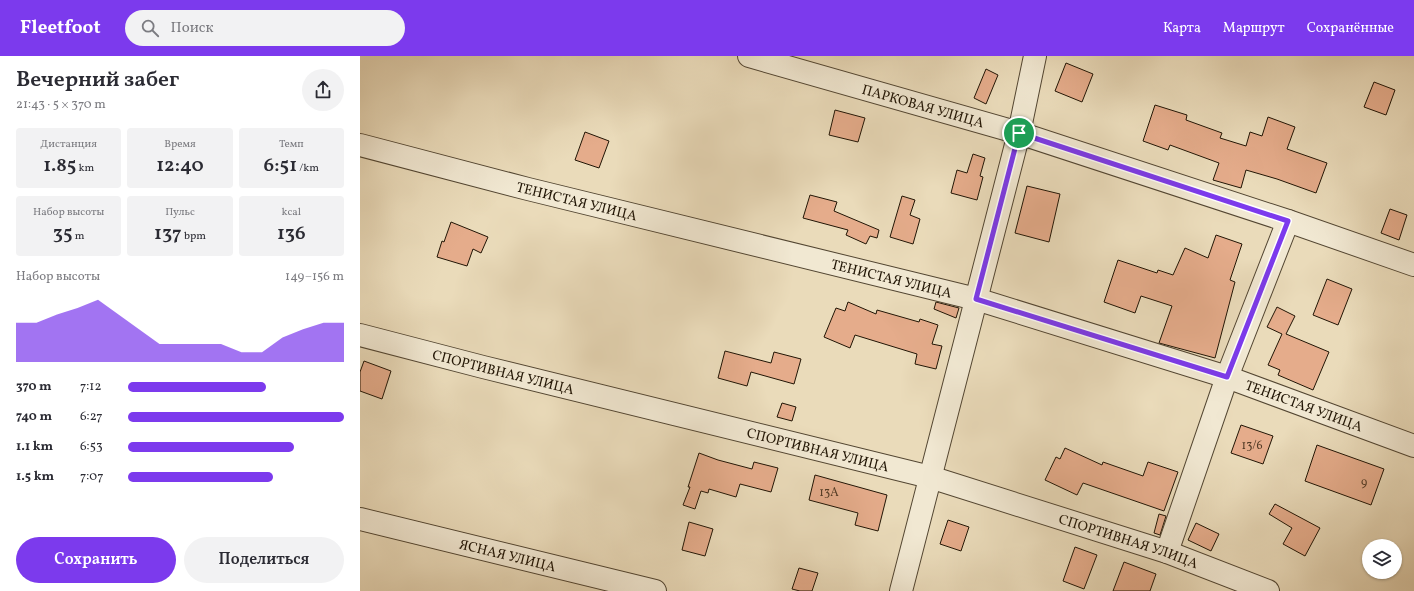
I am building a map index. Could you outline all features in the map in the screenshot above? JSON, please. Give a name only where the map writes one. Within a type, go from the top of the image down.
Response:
[{"type":"street","name":"ПАРКОВАЯ УЛИЦА","points":[[749,56],[1019,133],[1288,221],[1414,265]]},
{"type":"street","points":[[901,591],[1019,133],[1035,56]]},
{"type":"street","name":"ТЕНИСТАЯ УЛИЦА","points":[[360,144],[528,189],[976,299],[1227,377],[1414,446]]},
{"type":"street","points":[[1167,552],[1227,377],[1288,221]]},
{"type":"street","name":"СПОРТИВНАЯ УЛИЦА","points":[[360,335],[483,367],[930,476],[1167,552],[1268,591]]},
{"type":"street","name":"ЯСНАЯ УЛИЦА","points":[[360,519],[655,591]]},
{"type":"building","points":[[1066,63],[1093,74],[1082,102],[1055,91]]},
{"type":"building","points":[[986,69],[998,75],[986,104],[974,98]]},
{"type":"building","points":[[1374,82],[1395,90],[1386,115],[1364,107]]},
{"type":"building","points":[[1155,105],[1187,115],[1186,120],[1222,133],[1220,138],[1246,146],[1250,132],[1262,136],[1268,117],[1295,127],[1287,149],[1327,163],[1316,193],[1246,170],[1241,188],[1213,180],[1219,163],[1170,145],[1168,150],[1143,141]]},
{"type":"building","points":[[835,110],[865,118],[858,142],[829,135]]},
{"type":"building","points":[[585,132],[609,141],[599,168],[575,160]]},
{"type":"building","points":[[973,154],[985,158],[980,176],[983,177],[977,200],[951,193],[957,170],[967,173]]},
{"type":"building","points":[[1027,186],[1060,194],[1049,242],[1015,233]]},
{"type":"building","points":[[810,195],[837,202],[834,211],[879,230],[877,238],[870,236],[866,244],[846,235],[848,230],[803,218]]},
{"type":"building","points":[[902,196],[915,200],[910,215],[920,219],[913,244],[890,237]]},
{"type":"building","points":[[1390,209],[1407,215],[1399,240],[1381,233]]},
{"type":"building","points":[[451,222],[488,237],[481,253],[473,249],[467,266],[437,257],[442,241],[444,242]]},
{"type":"building","points":[[1216,235],[1242,244],[1230,280],[1235,282],[1215,358],[1159,343],[1172,306],[1141,296],[1135,313],[1104,302],[1118,260],[1157,273],[1158,270],[1173,275],[1185,248],[1208,258]]},
{"type":"building","points":[[1327,279],[1352,289],[1338,325],[1313,315]]},
{"type":"building","points":[[848,302],[876,314],[877,310],[919,322],[920,319],[938,325],[932,344],[942,346],[936,369],[915,364],[917,354],[855,335],[850,348],[824,337],[836,308],[845,311]]},
{"type":"building","points":[[936,302],[959,308],[956,318],[934,309]]},
{"type":"building","points":[[1277,307],[1295,316],[1286,334],[1329,352],[1313,390],[1278,375],[1280,370],[1268,365],[1282,334],[1267,327]]},
{"type":"building","points":[[725,351],[771,363],[774,352],[801,359],[794,384],[751,372],[747,386],[718,378]]},
{"type":"building","points":[[364,361],[391,371],[382,399],[360,391],[360,372]]},
{"type":"building","points":[[782,403],[796,407],[792,421],[777,417]]},
{"type":"building","points":[[1241,425],[1273,436],[1263,464],[1231,453]]},
{"type":"building","points":[[1317,445],[1384,469],[1371,505],[1305,481]]},
{"type":"building","points":[[1065,448],[1102,465],[1103,462],[1143,476],[1148,462],[1178,472],[1164,511],[1083,483],[1077,495],[1045,480],[1056,457],[1060,459]]},
{"type":"building","points":[[699,453],[718,460],[752,469],[754,462],[778,468],[771,492],[740,484],[736,497],[709,489],[708,493],[701,491],[695,509],[683,505],[690,487],[688,487]]},
{"type":"building","points":[[815,475],[887,495],[878,531],[855,525],[858,513],[809,500]]},
{"type":"building","points":[[1275,504],[1320,528],[1305,556],[1283,544],[1292,528],[1269,514]]},
{"type":"building","points":[[1159,514],[1166,516],[1160,535],[1154,533]]},
{"type":"building","points":[[948,520],[969,527],[961,551],[940,544]]},
{"type":"building","points":[[689,522],[713,529],[705,556],[682,550]]},
{"type":"building","points":[[1196,523],[1219,534],[1211,551],[1188,540]]},
{"type":"building","points":[[1075,547],[1097,555],[1084,589],[1063,581]]},
{"type":"building","points":[[1124,562],[1156,574],[1150,591],[1113,591]]},
{"type":"building","points":[[799,568],[818,573],[812,591],[792,589]]},
{"type":"route","points":[[1019,133],[1288,221],[1227,377],[976,299],[1019,133]]}]
